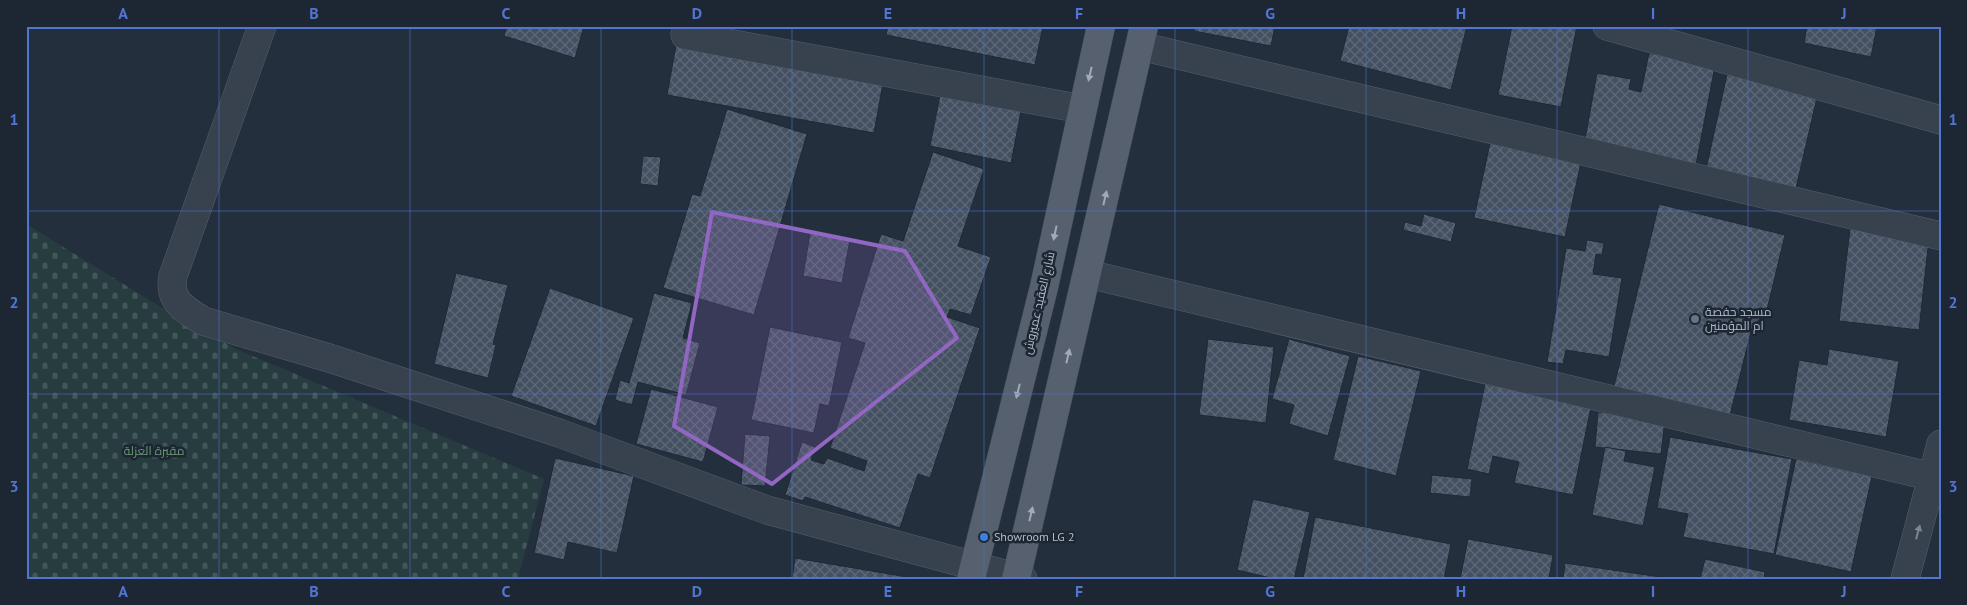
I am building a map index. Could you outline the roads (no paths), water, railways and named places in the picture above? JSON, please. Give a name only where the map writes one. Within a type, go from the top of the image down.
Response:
[{"type":"main road","name":"شارع العقيد عميروش","points":[[972,572],[1044,287],[1100,26]]},
{"type":"main road","points":[[1018,578],[1142,36]]},
{"type":"street","points":[[262,26],[173,276],[172,294],[187,311],[210,324],[329,358],[559,433],[766,510],[972,572],[1018,578]]},
{"type":"street","points":[[1607,26],[1941,120]]},
{"type":"street","points":[[686,35],[1082,109]]},
{"type":"street","points":[[1142,36],[1941,236]]},
{"type":"street","points":[[1088,274],[1933,477]]},
{"type":"street","points":[[1905,579],[1941,444]]},
{"type":"place","name":"مسجد حفصة ام المؤمنين","points":[[1695,319]]},
{"type":"place","name":"Showroom LG 2","points":[[984,537]]},
{"type":"park label","name":"مقبرة العزلة","points":[[154,451]]}]
